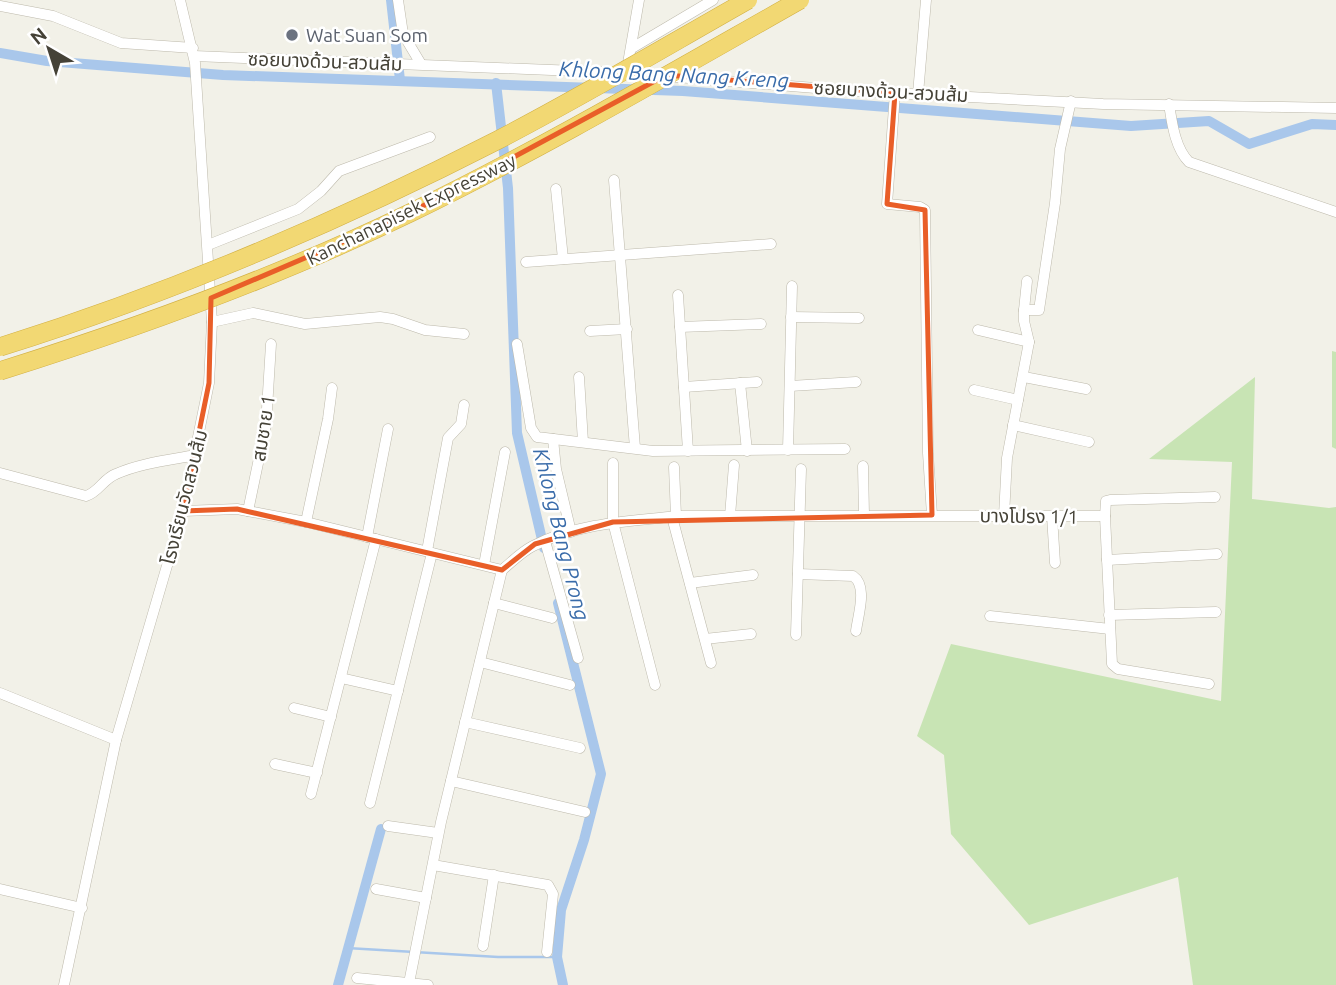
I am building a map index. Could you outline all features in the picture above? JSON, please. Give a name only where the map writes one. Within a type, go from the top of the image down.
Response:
[{"type":"highway","name":"Kanchanapisek Expressway","points":[[0,347],[230,264],[329,222],[501,138],[748,0]]},
{"type":"highway","name":"Kanchanapisek Expressway","points":[[0,371],[154,320],[237,288],[408,214],[510,162],[800,0]]},
{"type":"street","name":"โรงเรียนวัดสวนส้ม","points":[[64,985],[116,740],[183,511],[209,383],[212,321],[196,79],[194,56],[180,0]]},
{"type":"street","points":[[398,0],[403,34],[421,64]]},
{"type":"street","points":[[626,73],[639,0]]},
{"type":"street","points":[[632,48],[713,0]]},
{"type":"street","points":[[918,94],[926,0]]},
{"type":"street","name":"ซอยบางด้วน-สวนส้ม","points":[[0,6],[54,16],[121,43],[194,56],[626,73],[894,99],[918,94],[1170,106],[1336,108]]},
{"type":"street","points":[[894,99],[887,204],[920,207],[925,210],[928,453],[932,515]]},
{"type":"street","points":[[1024,310],[1039,310],[1064,128],[1071,102]]},
{"type":"street","points":[[1170,106],[1173,127],[1182,153],[1189,162],[1336,212]]},
{"type":"street","points":[[208,245],[298,209],[321,191],[339,171],[429,137]]},
{"type":"street","points":[[614,180],[635,448]]},
{"type":"street","points":[[556,189],[563,259]]},
{"type":"street","points":[[526,262],[771,244]]},
{"type":"street","points":[[1004,516],[1006,470],[1029,342],[1024,321],[1027,281]]},
{"type":"street","points":[[789,450],[792,286]]},
{"type":"street","points":[[678,295],[688,451]]},
{"type":"street","points":[[212,321],[253,313],[305,324],[380,317],[425,330],[464,334]]},
{"type":"street","points":[[791,317],[859,318]]},
{"type":"street","points":[[680,327],[761,324]]},
{"type":"street","points":[[590,331],[627,329]]},
{"type":"street","points":[[978,330],[1029,342]]},
{"type":"street","name":"สมชาย 1","points":[[248,511],[270,396],[271,344]]},
{"type":"street","points":[[517,344],[532,432],[537,437],[688,451],[845,449]]},
{"type":"street","points":[[579,377],[583,442]]},
{"type":"street","points":[[1024,377],[1086,388]]},
{"type":"street","points":[[684,387],[757,382]]},
{"type":"street","points":[[790,386],[856,382]]},
{"type":"street","points":[[740,383],[747,451]]},
{"type":"street","points":[[306,523],[332,388]]},
{"type":"street","points":[[974,390],[1018,400]]},
{"type":"street","points":[[370,803],[429,552],[448,438],[460,424],[464,405]]},
{"type":"street","points":[[1013,425],[1089,442]]},
{"type":"street","points":[[311,794],[341,678],[371,538],[388,429]]},
{"type":"street","points":[[553,439],[556,469],[571,532]]},
{"type":"street","points":[[484,565],[505,452]]},
{"type":"street","points":[[0,473],[86,496],[94,494],[109,477],[123,470],[196,455]]},
{"type":"street","points":[[613,463],[613,522],[655,685]]},
{"type":"street","points":[[730,516],[734,465]]},
{"type":"street","points":[[863,466],[864,515]]},
{"type":"street","points":[[674,467],[674,517],[711,663]]},
{"type":"street","points":[[796,635],[802,469]]},
{"type":"street","points":[[1209,684],[1114,667],[1112,664],[1103,516],[1106,501],[1110,500],[1215,497]]},
{"type":"street","points":[[183,511],[248,511],[502,570],[439,833],[409,983]]},
{"type":"street","name":"บางโปรง 1/1","points":[[502,570],[525,550],[543,542],[613,522],[730,516],[1103,516]]},
{"type":"street","points":[[1052,516],[1055,563]]},
{"type":"street","points":[[543,542],[578,659]]},
{"type":"street","points":[[1107,560],[1217,554]]},
{"type":"street","points":[[798,574],[853,576],[857,579],[861,587],[856,631]]},
{"type":"street","points":[[690,583],[753,575]]},
{"type":"street","points":[[494,603],[552,618]]},
{"type":"street","points":[[1109,615],[1216,612]]},
{"type":"street","points":[[990,616],[1110,629]]},
{"type":"street","points":[[705,639],[751,634]]},
{"type":"street","points":[[480,662],[570,685]]},
{"type":"street","points":[[341,678],[398,691]]},
{"type":"street","points":[[0,693],[116,740]]},
{"type":"street","points":[[294,708],[331,717]]},
{"type":"street","points":[[465,722],[580,748]]},
{"type":"street","points":[[275,764],[317,773]]},
{"type":"street","points":[[451,781],[585,812]]},
{"type":"street","points":[[388,826],[439,833]]},
{"type":"street","points":[[433,865],[545,883],[553,894],[547,952]]},
{"type":"street","points":[[482,946],[494,876]]},
{"type":"street","points":[[0,889],[82,908]]},
{"type":"street","points":[[376,889],[426,898]]},
{"type":"street","points":[[357,978],[428,985]]},
{"type":"highlighted area","points":[[666,75],[895,93],[887,204],[925,210],[932,515],[613,522],[535,544],[502,570],[237,509],[183,511],[209,383],[211,298],[408,214]]},
{"type":"green space","points":[[1332,351],[1336,352],[1336,449],[1332,447]]},
{"type":"green space","points":[[1255,377],[1252,499],[1336,507],[1336,985],[1193,985],[1178,877],[1029,925],[951,834],[944,755],[917,736],[951,644],[1221,701],[1232,462],[1149,459]]},
{"type":"waterway","points":[[391,0],[400,80]]},
{"type":"waterway","name":"Khlong Bang Nang Kreng","points":[[0,53],[47,61],[223,75],[683,91],[1131,126],[1209,121],[1249,144],[1312,124],[1336,125]]},
{"type":"waterway","name":"Khlong Bang Prong","points":[[496,83],[508,188],[517,433],[544,548]]},
{"type":"waterway","name":"Khlong Bang Prong","points":[[558,603],[601,774],[584,840],[561,910],[557,957],[563,985]]},
{"type":"waterway","points":[[338,985],[381,829]]},
{"type":"waterway","points":[[347,948],[498,957],[557,957]]},
{"type":"place","name":"Wat Suan Som","points":[[292,35]]}]
